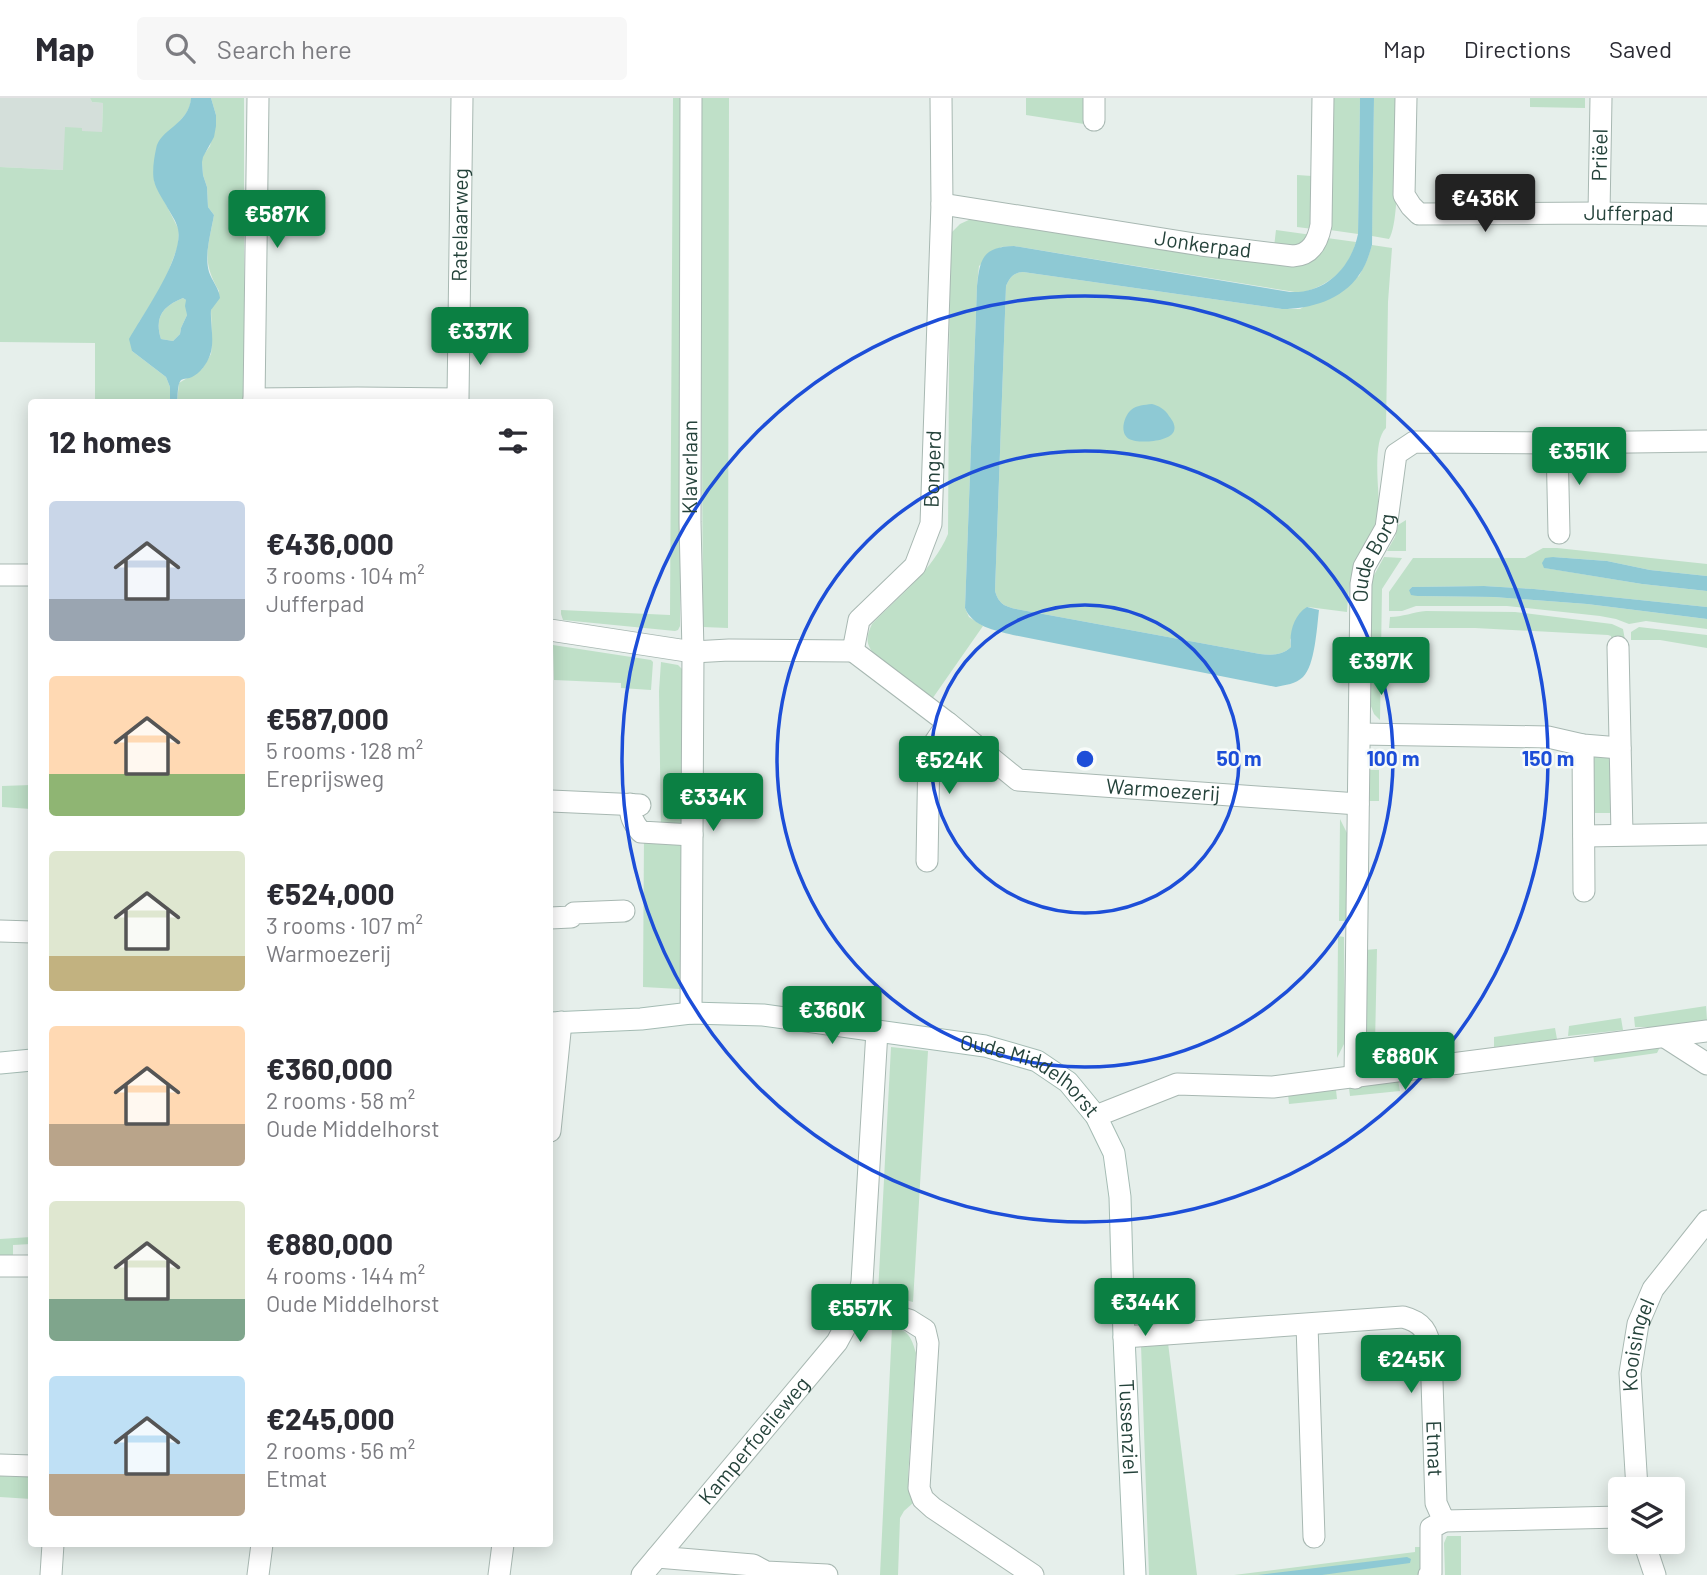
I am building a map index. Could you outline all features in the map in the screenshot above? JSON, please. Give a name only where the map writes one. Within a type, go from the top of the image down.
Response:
[{"type":"street","points":[[254,399],[258,98]]},
{"type":"street","name":"Ratelaarweg","points":[[323,399],[458,399],[462,98]]},
{"type":"street","name":"Klaverlaan","points":[[691,98],[691,1013]]},
{"type":"street","name":"Bongerd","points":[[853,651],[859,620],[915,566],[931,524],[942,204],[941,98]]},
{"type":"street","name":"Jonkerpad","points":[[942,204],[1202,245],[1302,256],[1310,251],[1320,233],[1323,98]]},
{"type":"street","name":"Jufferpad","points":[[1406,98],[1404,195],[1419,214],[1707,215]]},
{"type":"street","name":"Priëel","points":[[1599,213],[1601,98]]},
{"type":"street","name":"Oude Borg","points":[[1355,1077],[1361,584],[1364,567],[1386,528],[1396,454],[1414,442],[1707,441]]},
{"type":"street","points":[[1557,443],[1559,533]]},
{"type":"street","points":[[0,575],[28,575]]},
{"type":"street","points":[[553,630],[693,652],[853,651]]},
{"type":"street","points":[[1618,647],[1622,834]]},
{"type":"street","name":"Warmoezerij","points":[[853,651],[1018,779],[1358,804]]},
{"type":"street","points":[[927,861],[929,751],[948,723]]},
{"type":"street","points":[[1360,734],[1548,737],[1583,745],[1620,747]]},
{"type":"street","points":[[1583,745],[1584,891]]},
{"type":"street","points":[[553,801],[635,805],[630,813],[641,832],[692,835]]},
{"type":"street","points":[[1584,836],[1707,834]]},
{"type":"street","points":[[553,918],[571,918],[574,913],[624,911]]},
{"type":"street","points":[[0,931],[28,932]]},
{"type":"street","name":"Oude Middelhorst","points":[[556,1022],[641,1019],[691,1013],[762,1016],[985,1046],[1037,1061],[1068,1082],[1096,1116],[1177,1084],[1273,1087],[1707,1031]]},
{"type":"street","points":[[553,1076],[556,1022]]},
{"type":"street","name":"Kamperfoelieweg","points":[[642,1575],[837,1342],[857,1305],[862,1282],[877,1031]]},
{"type":"street","points":[[1665,1037],[1707,1064]]},
{"type":"street","points":[[0,1063],[28,1060]]},
{"type":"street","name":"Tussenziel","points":[[1096,1116],[1114,1153],[1120,1197],[1135,1575]]},
{"type":"street","name":"Kooisingel","points":[[1636,1477],[1630,1373],[1638,1324],[1653,1289],[1707,1221]]},
{"type":"street","points":[[0,1266],[28,1266]]},
{"type":"street","points":[[857,1305],[909,1320],[925,1331],[928,1343],[919,1488],[923,1499],[1033,1575]]},
{"type":"street","name":"Etmat","points":[[1124,1337],[1403,1317],[1415,1320],[1429,1334],[1436,1503],[1444,1521]]},
{"type":"street","points":[[1307,1325],[1314,1537]]},
{"type":"street","points":[[0,1465],[28,1466]]},
{"type":"street","points":[[1429,1575],[1431,1528],[1444,1521],[1608,1517]]},
{"type":"street","points":[[51,1575],[53,1547]]},
{"type":"street","points":[[258,1575],[262,1547]]},
{"type":"street","points":[[499,1575],[503,1547]]},
{"type":"street","points":[[1648,1554],[1655,1575]]},
{"type":"street","points":[[657,1557],[753,1565],[766,1572],[827,1575]]},
{"type":"shaded area","points":[[0,98],[90,98],[92,102],[103,103],[102,132],[63,170],[0,167]]},
{"type":"green space","points":[[90,98],[191,98],[186,113],[172,132],[154,181],[179,230],[178,246],[165,280],[139,322],[132,351],[166,377],[170,387],[170,399],[95,399],[95,343],[0,342],[0,167],[63,170],[65,127],[102,132],[103,103],[92,102]]},
{"type":"green space","points":[[211,98],[244,98],[244,399],[177,399],[179,383],[202,369],[211,354],[211,310],[219,291],[208,262],[214,215],[208,207],[202,157],[210,146],[216,115]]},
{"type":"green space","points":[[673,98],[680,98],[680,626],[675,631],[563,620],[561,610],[670,615]]},
{"type":"green space","points":[[700,98],[729,98],[728,628],[703,627]]},
{"type":"green space","points":[[1026,98],[1084,98],[1084,124],[1026,115]]},
{"type":"green space","points":[[1333,98],[1360,98],[1358,234],[1330,230]]},
{"type":"green space","points":[[1374,98],[1398,98],[1397,194],[1393,229],[1389,239],[1372,236]]},
{"type":"green space","points":[[1530,98],[1585,98],[1585,108],[1530,107]]},
{"type":"green space","points":[[1297,175],[1312,176],[1313,229],[1297,227]]},
{"type":"green space","points":[[973,218],[1291,267],[1297,266],[1327,238],[1356,242],[1348,261],[1336,275],[1320,286],[1301,293],[1014,246],[1001,247],[979,266],[965,608],[969,617],[983,626],[930,702],[877,658],[869,645],[868,634],[872,624],[934,559],[948,534],[950,234],[960,224]]},
{"type":"green space","points":[[1276,230],[1312,235],[1299,247],[1274,247]]},
{"type":"green space","points":[[1372,245],[1392,248],[1388,302],[1386,428],[1379,443],[1378,515],[1352,574],[1347,612],[1308,607],[1290,640],[1291,647],[1268,655],[1016,609],[1000,602],[995,591],[1006,286],[1012,276],[1023,272],[1282,309],[1300,309],[1359,276]]},
{"type":"green space","points":[[183,298],[186,300],[187,315],[180,334],[173,341],[161,339],[159,324],[162,313]]},
{"type":"green space","points":[[1406,520],[1406,551],[1387,551],[1398,525]]},
{"type":"green space","points":[[1543,548],[1707,564],[1707,576],[1650,570],[1607,561],[1553,557],[1545,568],[1642,584],[1707,591],[1707,607],[1484,586],[1412,587],[1409,590],[1417,596],[1494,597],[1587,604],[1707,619],[1707,629],[1646,621],[1629,624],[1600,616],[1507,606],[1416,606],[1402,611],[1389,611],[1389,592],[1413,558],[1525,558]]},
{"type":"green space","points":[[1384,557],[1402,558],[1382,589],[1380,720],[1374,714],[1369,701],[1371,590],[1373,577]]},
{"type":"green space","points":[[1426,611],[1515,612],[1612,624],[1623,629],[1625,640],[1612,640],[1608,635],[1475,628],[1389,628],[1390,617]]},
{"type":"green space","points":[[1639,627],[1707,635],[1707,648],[1660,640],[1631,640],[1631,632]]},
{"type":"green space","points":[[553,645],[651,660],[651,690],[621,688],[621,683],[554,680]]},
{"type":"green space","points":[[661,662],[678,665],[682,669],[680,989],[643,987],[644,835],[661,835]]},
{"type":"green space","points":[[1602,754],[1609,756],[1614,762],[1614,813],[1591,813],[1590,765],[1594,757]]},
{"type":"green space","points":[[1368,770],[1379,770],[1379,801],[1367,801]]},
{"type":"green space","points":[[28,785],[28,809],[2,807],[2,786]]},
{"type":"green space","points":[[1340,819],[1347,833],[1346,921],[1339,921]]},
{"type":"green space","points":[[1338,936],[1344,937],[1345,1042],[1337,1058]]},
{"type":"green space","points":[[1377,949],[1375,1045],[1367,1049],[1365,950]]},
{"type":"green space","points":[[1706,1006],[1707,1020],[1665,1027],[1635,1027],[1634,1017]]},
{"type":"green space","points":[[1621,1018],[1623,1030],[1568,1036],[1569,1026]]},
{"type":"green space","points":[[1555,1028],[1557,1039],[1494,1047],[1494,1037]]},
{"type":"green space","points":[[1451,1043],[1453,1054],[1396,1061],[1381,1060],[1381,1054]]},
{"type":"green space","points":[[891,1047],[928,1051],[913,1302],[878,1293]]},
{"type":"green space","points":[[1660,1047],[1657,1053],[1594,1062],[1593,1053]]},
{"type":"green space","points":[[1398,1080],[1400,1091],[1350,1096],[1349,1088]]},
{"type":"green space","points":[[1336,1090],[1337,1099],[1289,1104],[1288,1094]]},
{"type":"green space","points":[[28,1237],[28,1244],[13,1245],[13,1259],[0,1259],[0,1239]]},
{"type":"green space","points":[[892,1328],[902,1330],[908,1335],[916,1353],[908,1478],[913,1503],[900,1518],[898,1575],[880,1575]]},
{"type":"green space","points":[[1168,1343],[1197,1575],[1149,1575],[1141,1345]]},
{"type":"green space","points":[[0,1476],[28,1477],[28,1499],[0,1497]]},
{"type":"green space","points":[[1447,1536],[1461,1536],[1461,1575],[1445,1575],[1444,1543]]},
{"type":"green space","points":[[1415,1547],[1423,1547],[1422,1575],[1234,1575],[1415,1552]]},
{"type":"water","points":[[191,98],[211,98],[216,126],[214,137],[202,162],[208,207],[214,215],[207,258],[209,272],[220,298],[211,310],[212,344],[209,358],[198,373],[181,380],[177,399],[170,399],[170,387],[166,377],[132,351],[129,339],[161,285],[175,254],[178,229],[153,177],[158,142],[185,115]],"holes":[[[183,298],[186,300],[187,315],[180,334],[173,341],[161,339],[159,324],[162,313]]]},
{"type":"water","points":[[1360,98],[1374,98],[1372,245],[1359,275],[1335,297],[1314,305],[1282,309],[1023,272],[1012,276],[1006,286],[995,591],[1000,602],[1016,609],[1268,655],[1291,647],[1293,624],[1307,607],[1319,610],[1315,645],[1307,672],[1297,681],[1276,687],[1013,635],[973,620],[965,608],[977,286],[985,256],[996,249],[1014,246],[1290,292],[1314,289],[1343,268],[1358,234]]},
{"type":"water","points":[[1152,404],[1162,408],[1167,414],[1173,423],[1174,431],[1167,438],[1153,441],[1129,439],[1123,429],[1128,413],[1138,406]]},
{"type":"water","points":[[1545,558],[1607,561],[1650,570],[1707,576],[1707,591],[1642,584],[1544,568],[1542,563]]},
{"type":"water","points":[[1484,586],[1707,607],[1707,619],[1587,604],[1494,597],[1417,596],[1411,595],[1409,590],[1412,587]]},
{"type":"water","points":[[1407,1557],[1411,1559],[1410,1563],[1322,1575],[1258,1575]]}]
